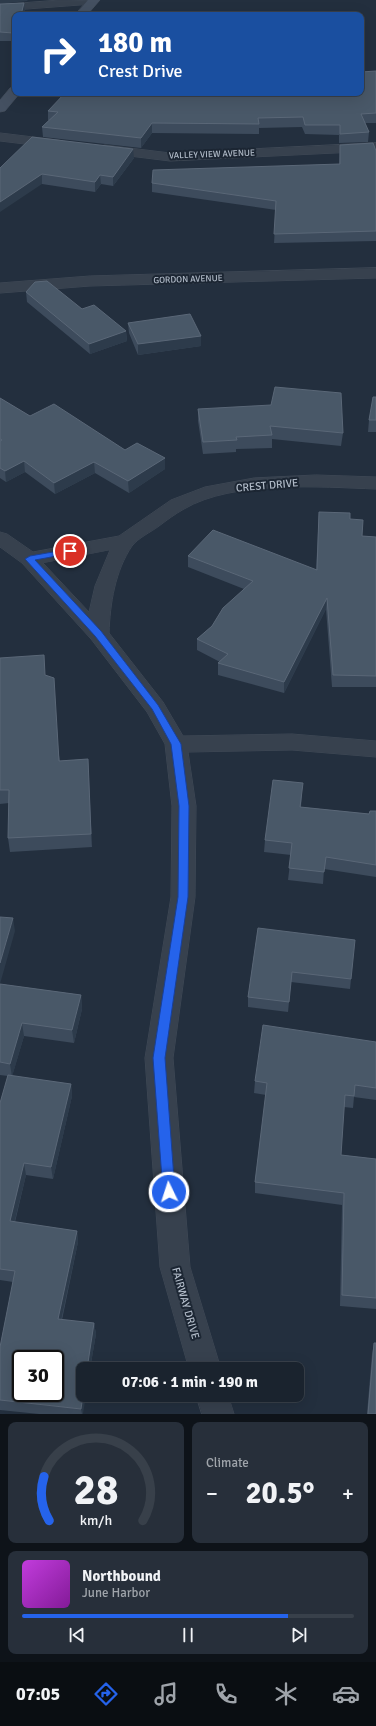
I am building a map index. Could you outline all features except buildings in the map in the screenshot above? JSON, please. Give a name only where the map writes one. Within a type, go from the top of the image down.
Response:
[{"type":"street","points":[[0,8],[94,0]]},
{"type":"street","points":[[84,12],[94,0]]},
{"type":"street","points":[[0,108],[12,94]]},
{"type":"street","points":[[0,137],[69,145]]},
{"type":"street","name":"VALLEY VIEW AVENUE","points":[[92,148],[170,157],[376,147]]},
{"type":"street","name":"GORDON AVENUE","points":[[0,288],[90,281],[376,273]]},
{"type":"street","name":"CREST DRIVE","points":[[30,559],[125,541],[178,504],[212,491],[254,484],[316,481],[376,483]]},
{"type":"street","name":"FAIRWAY DRIVE","points":[[0,538],[30,559],[98,634],[155,707],[176,744],[184,806],[183,897],[159,1058],[175,1267],[203,1362]]},
{"type":"street","name":"CREST DRIVE","points":[[98,634],[99,606],[107,578],[125,541]]},
{"type":"street","points":[[176,744],[292,742],[376,749]]},
{"type":"street","points":[[214,1402],[218,1414]]},
{"type":"route","points":[[70,551],[30,559],[98,634],[155,707],[176,744],[184,806],[183,897],[159,1058],[169,1192]]}]
